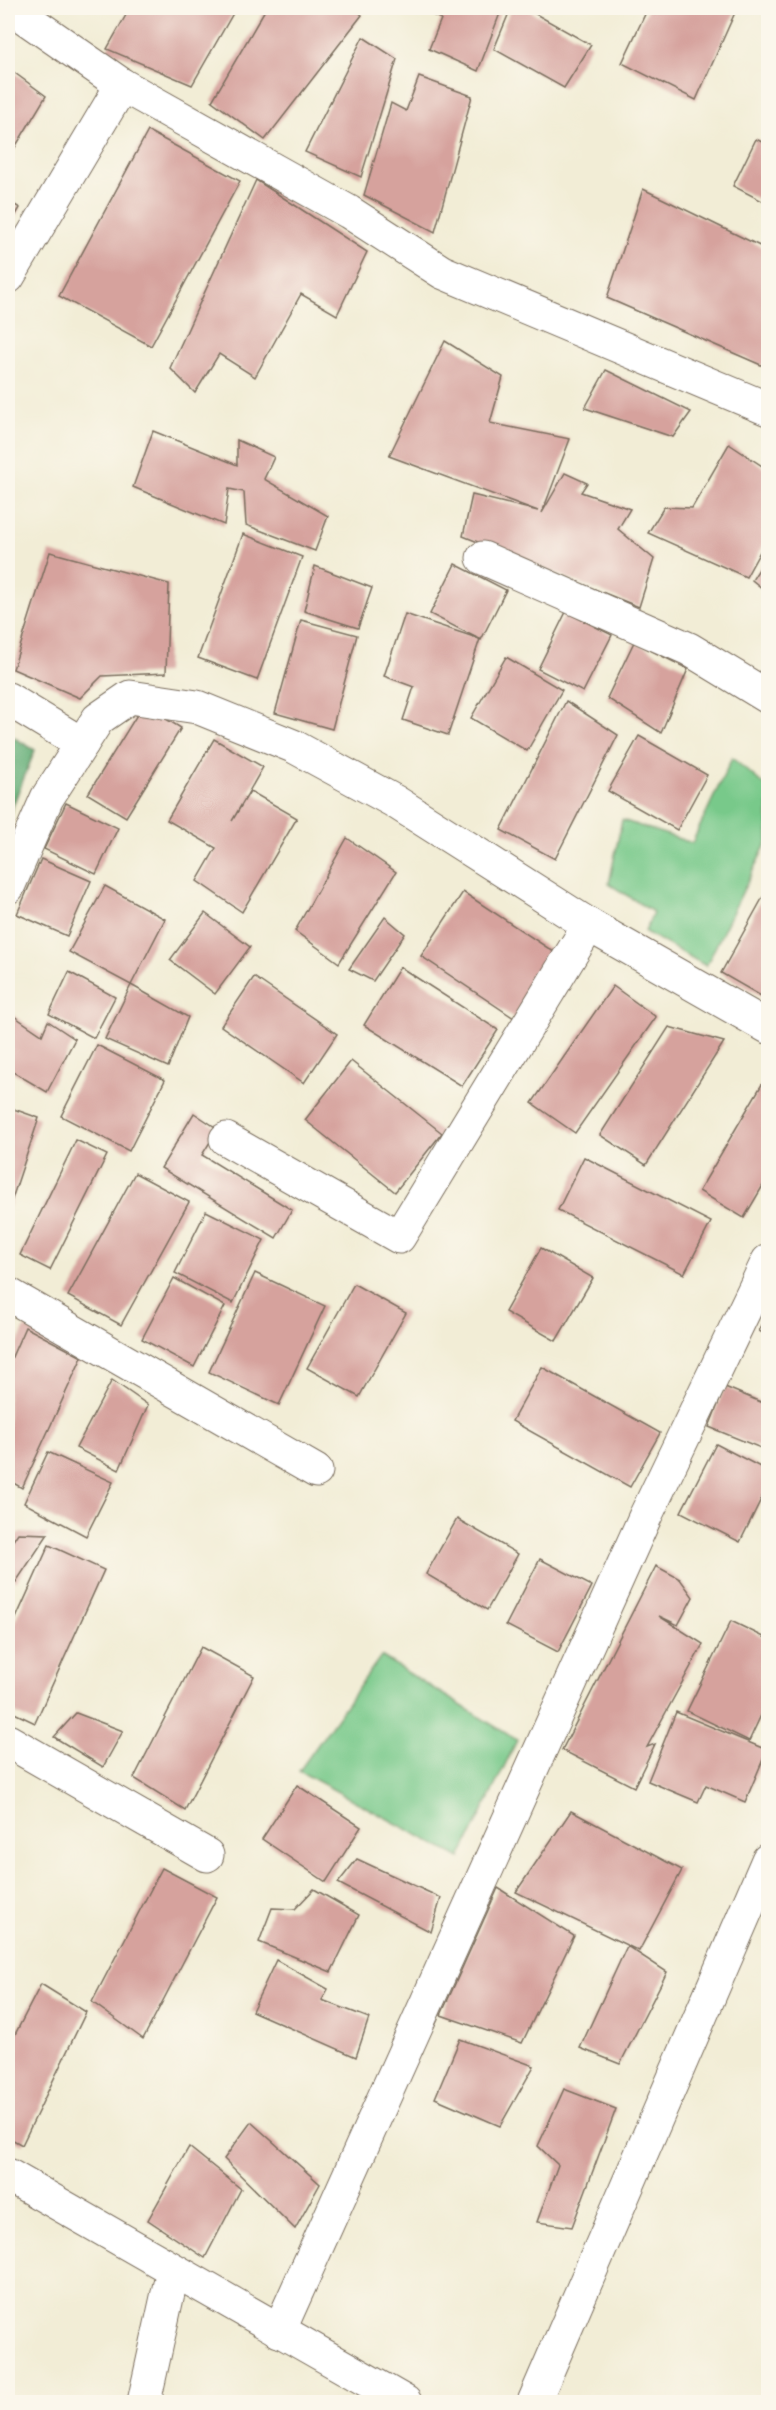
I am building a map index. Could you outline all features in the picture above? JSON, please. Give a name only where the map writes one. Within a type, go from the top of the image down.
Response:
[{"type":"street","points":[[11,8],[122,85],[349,212],[442,272],[768,410]]},
{"type":"street","points":[[8,277],[122,85]]},
{"type":"street","points":[[483,558],[689,649],[768,697]]},
{"type":"street","points":[[8,887],[47,798],[98,719],[130,697],[197,707],[293,746],[394,801],[589,924],[768,1027]]},
{"type":"street","points":[[8,699],[82,744]]},
{"type":"street","points":[[226,1139],[399,1237],[589,924]]},
{"type":"street","points":[[279,2331],[645,1517],[768,1261]]},
{"type":"street","points":[[8,1294],[316,1471]]},
{"type":"street","points":[[8,1741],[207,1855]]},
{"type":"street","points":[[534,2403],[767,1871]]},
{"type":"street","points":[[8,2175],[405,2403]]},
{"type":"street","points":[[144,2403],[173,2270]]},
{"type":"green space","points":[[8,734],[35,750],[8,818]]},
{"type":"green space","points":[[732,758],[768,788],[768,840],[706,966],[645,932],[653,912],[609,884],[622,820],[692,843]]},
{"type":"green space","points":[[381,1656],[517,1740],[460,1858],[299,1771]]},
{"type":"building","points":[[130,8],[236,8],[192,85],[107,49]]},
{"type":"building","points":[[266,8],[354,8],[362,15],[265,140],[212,101]]},
{"type":"building","points":[[418,8],[502,8],[478,71],[429,49],[441,19]]},
{"type":"building","points":[[511,8],[525,8],[591,45],[564,88],[494,49]]},
{"type":"building","points":[[648,8],[737,8],[696,100],[622,63]]},
{"type":"building","points":[[363,37],[397,59],[361,177],[305,152]]},
{"type":"building","points":[[8,68],[46,96],[8,159]]},
{"type":"building","points":[[419,77],[472,96],[435,232],[364,195],[391,103],[406,111]]},
{"type":"building","points":[[148,131],[240,181],[151,346],[59,296]]},
{"type":"building","points":[[756,139],[768,145],[768,204],[733,186]]},
{"type":"building","points":[[256,180],[367,252],[337,315],[301,294],[255,377],[219,354],[195,393],[170,368]]},
{"type":"building","points":[[643,189],[768,250],[768,368],[607,298]]},
{"type":"building","points":[[8,201],[20,208],[8,228]]},
{"type":"building","points":[[445,341],[503,377],[490,423],[570,439],[542,513],[565,473],[587,483],[581,492],[630,509],[618,529],[654,559],[639,607],[463,536],[472,495],[538,511],[389,456]]},
{"type":"building","points":[[606,370],[691,412],[673,437],[585,408]]},
{"type":"building","points":[[153,431],[237,465],[237,440],[274,457],[264,479],[328,516],[315,551],[246,525],[244,492],[229,489],[224,525],[133,487]]},
{"type":"building","points":[[729,444],[768,470],[768,537],[746,577],[648,533],[664,507],[692,508]]},
{"type":"building","points":[[243,534],[302,557],[257,680],[198,658]]},
{"type":"building","points":[[50,552],[169,584],[166,673],[102,676],[80,698],[13,669]]},
{"type":"building","points":[[768,555],[768,593],[752,580]]},
{"type":"building","points":[[455,564],[506,590],[481,640],[430,614]]},
{"type":"building","points":[[315,566],[372,588],[358,628],[304,611]]},
{"type":"building","points":[[566,612],[612,635],[583,692],[538,669]]},
{"type":"building","points":[[405,614],[480,639],[448,735],[403,720],[414,687],[384,676]]},
{"type":"building","points":[[301,620],[357,635],[332,729],[275,713]]},
{"type":"building","points":[[634,642],[688,669],[661,733],[607,698]]},
{"type":"building","points":[[506,657],[562,690],[527,751],[471,718]]},
{"type":"building","points":[[566,701],[618,735],[555,859],[501,830]]},
{"type":"building","points":[[143,705],[181,728],[126,817],[88,794]]},
{"type":"building","points":[[639,736],[707,775],[677,830],[608,791]]},
{"type":"building","points":[[214,739],[263,767],[232,821],[250,791],[297,818],[242,912],[197,881],[216,848],[167,820]]},
{"type":"building","points":[[66,803],[118,828],[96,874],[44,849]]},
{"type":"building","points":[[347,838],[396,872],[339,963],[295,931]]},
{"type":"building","points":[[41,859],[91,881],[67,936],[17,914]]},
{"type":"building","points":[[105,886],[165,919],[131,985],[69,952]]},
{"type":"building","points":[[768,888],[768,1000],[721,973]]},
{"type":"building","points":[[463,892],[557,954],[514,1018],[421,956]]},
{"type":"building","points":[[205,913],[250,947],[215,994],[170,960]]},
{"type":"building","points":[[385,917],[405,934],[373,981],[349,969]]},
{"type":"building","points":[[400,967],[498,1030],[462,1086],[364,1025]]},
{"type":"building","points":[[69,972],[115,997],[94,1038],[49,1014]]},
{"type":"building","points":[[254,977],[337,1034],[304,1083],[221,1026]]},
{"type":"building","points":[[131,985],[188,1017],[168,1067],[105,1039]]},
{"type":"building","points":[[613,986],[656,1017],[575,1133],[532,1103]]},
{"type":"building","points":[[8,1012],[42,1035],[48,1021],[75,1039],[47,1092],[8,1069]]},
{"type":"building","points":[[669,1027],[724,1042],[646,1165],[600,1135]]},
{"type":"building","points":[[97,1045],[165,1080],[129,1151],[61,1116]]},
{"type":"building","points":[[351,1061],[442,1133],[395,1192],[305,1120]]},
{"type":"building","points":[[768,1074],[768,1177],[744,1218],[699,1191]]},
{"type":"building","points":[[8,1107],[39,1118],[8,1211]]},
{"type":"building","points":[[194,1113],[218,1129],[202,1155],[292,1210],[276,1238],[161,1168]]},
{"type":"building","points":[[76,1140],[107,1155],[50,1270],[20,1255]]},
{"type":"building","points":[[584,1157],[711,1222],[684,1274],[558,1210]]},
{"type":"building","points":[[135,1173],[189,1202],[121,1325],[68,1296]]},
{"type":"building","points":[[206,1211],[264,1240],[233,1303],[175,1273]]},
{"type":"building","points":[[541,1248],[593,1278],[556,1341],[505,1312]]},
{"type":"building","points":[[255,1273],[325,1306],[279,1405],[209,1372]]},
{"type":"building","points":[[174,1278],[225,1306],[194,1367],[142,1339]]},
{"type":"building","points":[[354,1284],[406,1313],[359,1397],[307,1368]]},
{"type":"building","points":[[768,1313],[768,1336],[759,1331]]},
{"type":"building","points":[[25,1327],[82,1357],[22,1488],[8,1480],[8,1366]]},
{"type":"building","points":[[542,1367],[660,1433],[630,1487],[512,1421]]},
{"type":"building","points":[[112,1380],[148,1405],[119,1470],[76,1448]]},
{"type":"building","points":[[725,1387],[768,1405],[768,1451],[709,1427]]},
{"type":"building","points":[[716,1444],[768,1471],[768,1485],[740,1542],[681,1512]]},
{"type":"building","points":[[48,1452],[113,1482],[86,1536],[24,1503]]},
{"type":"building","points":[[457,1519],[518,1554],[487,1610],[426,1574]]},
{"type":"building","points":[[18,1533],[48,1534],[16,1582],[8,1576],[8,1548]]},
{"type":"building","points":[[49,1545],[104,1570],[35,1723],[8,1710],[8,1636]]},
{"type":"building","points":[[540,1559],[592,1586],[558,1652],[506,1625]]},
{"type":"building","points":[[656,1566],[680,1579],[693,1597],[678,1625],[659,1616],[703,1644],[647,1747],[655,1744],[634,1787],[562,1750]]},
{"type":"building","points":[[731,1621],[768,1639],[768,1700],[749,1741],[687,1711]]},
{"type":"building","points":[[201,1647],[254,1676],[185,1810],[134,1778]]},
{"type":"building","points":[[676,1712],[767,1750],[745,1802],[706,1785],[698,1802],[648,1781]]},
{"type":"building","points":[[76,1713],[123,1731],[103,1767],[54,1737]]},
{"type":"building","points":[[297,1785],[361,1827],[326,1882],[262,1839]]},
{"type":"building","points":[[571,1811],[682,1870],[639,1951],[516,1892]]},
{"type":"building","points":[[357,1859],[441,1898],[431,1932],[338,1883]]},
{"type":"building","points":[[162,1868],[217,1897],[143,2039],[92,2002]]},
{"type":"building","points":[[498,1888],[574,1936],[522,2043],[441,2015]]},
{"type":"building","points":[[314,1889],[359,1915],[331,1972],[259,1942],[272,1908],[295,1909]]},
{"type":"building","points":[[627,1946],[667,1972],[620,2064],[580,2048]]},
{"type":"building","points":[[276,1960],[328,1989],[322,2000],[369,2018],[356,2057],[252,2011]]},
{"type":"building","points":[[41,1984],[86,2012],[22,2145],[8,2137],[8,2048]]},
{"type":"building","points":[[460,2039],[534,2066],[500,2126],[435,2098]]},
{"type":"building","points":[[564,2089],[616,2109],[572,2227],[537,2222],[558,2165],[538,2146]]},
{"type":"building","points":[[251,2122],[320,2184],[295,2229],[224,2159]]},
{"type":"building","points":[[189,2147],[241,2189],[205,2258],[148,2220]]}]
